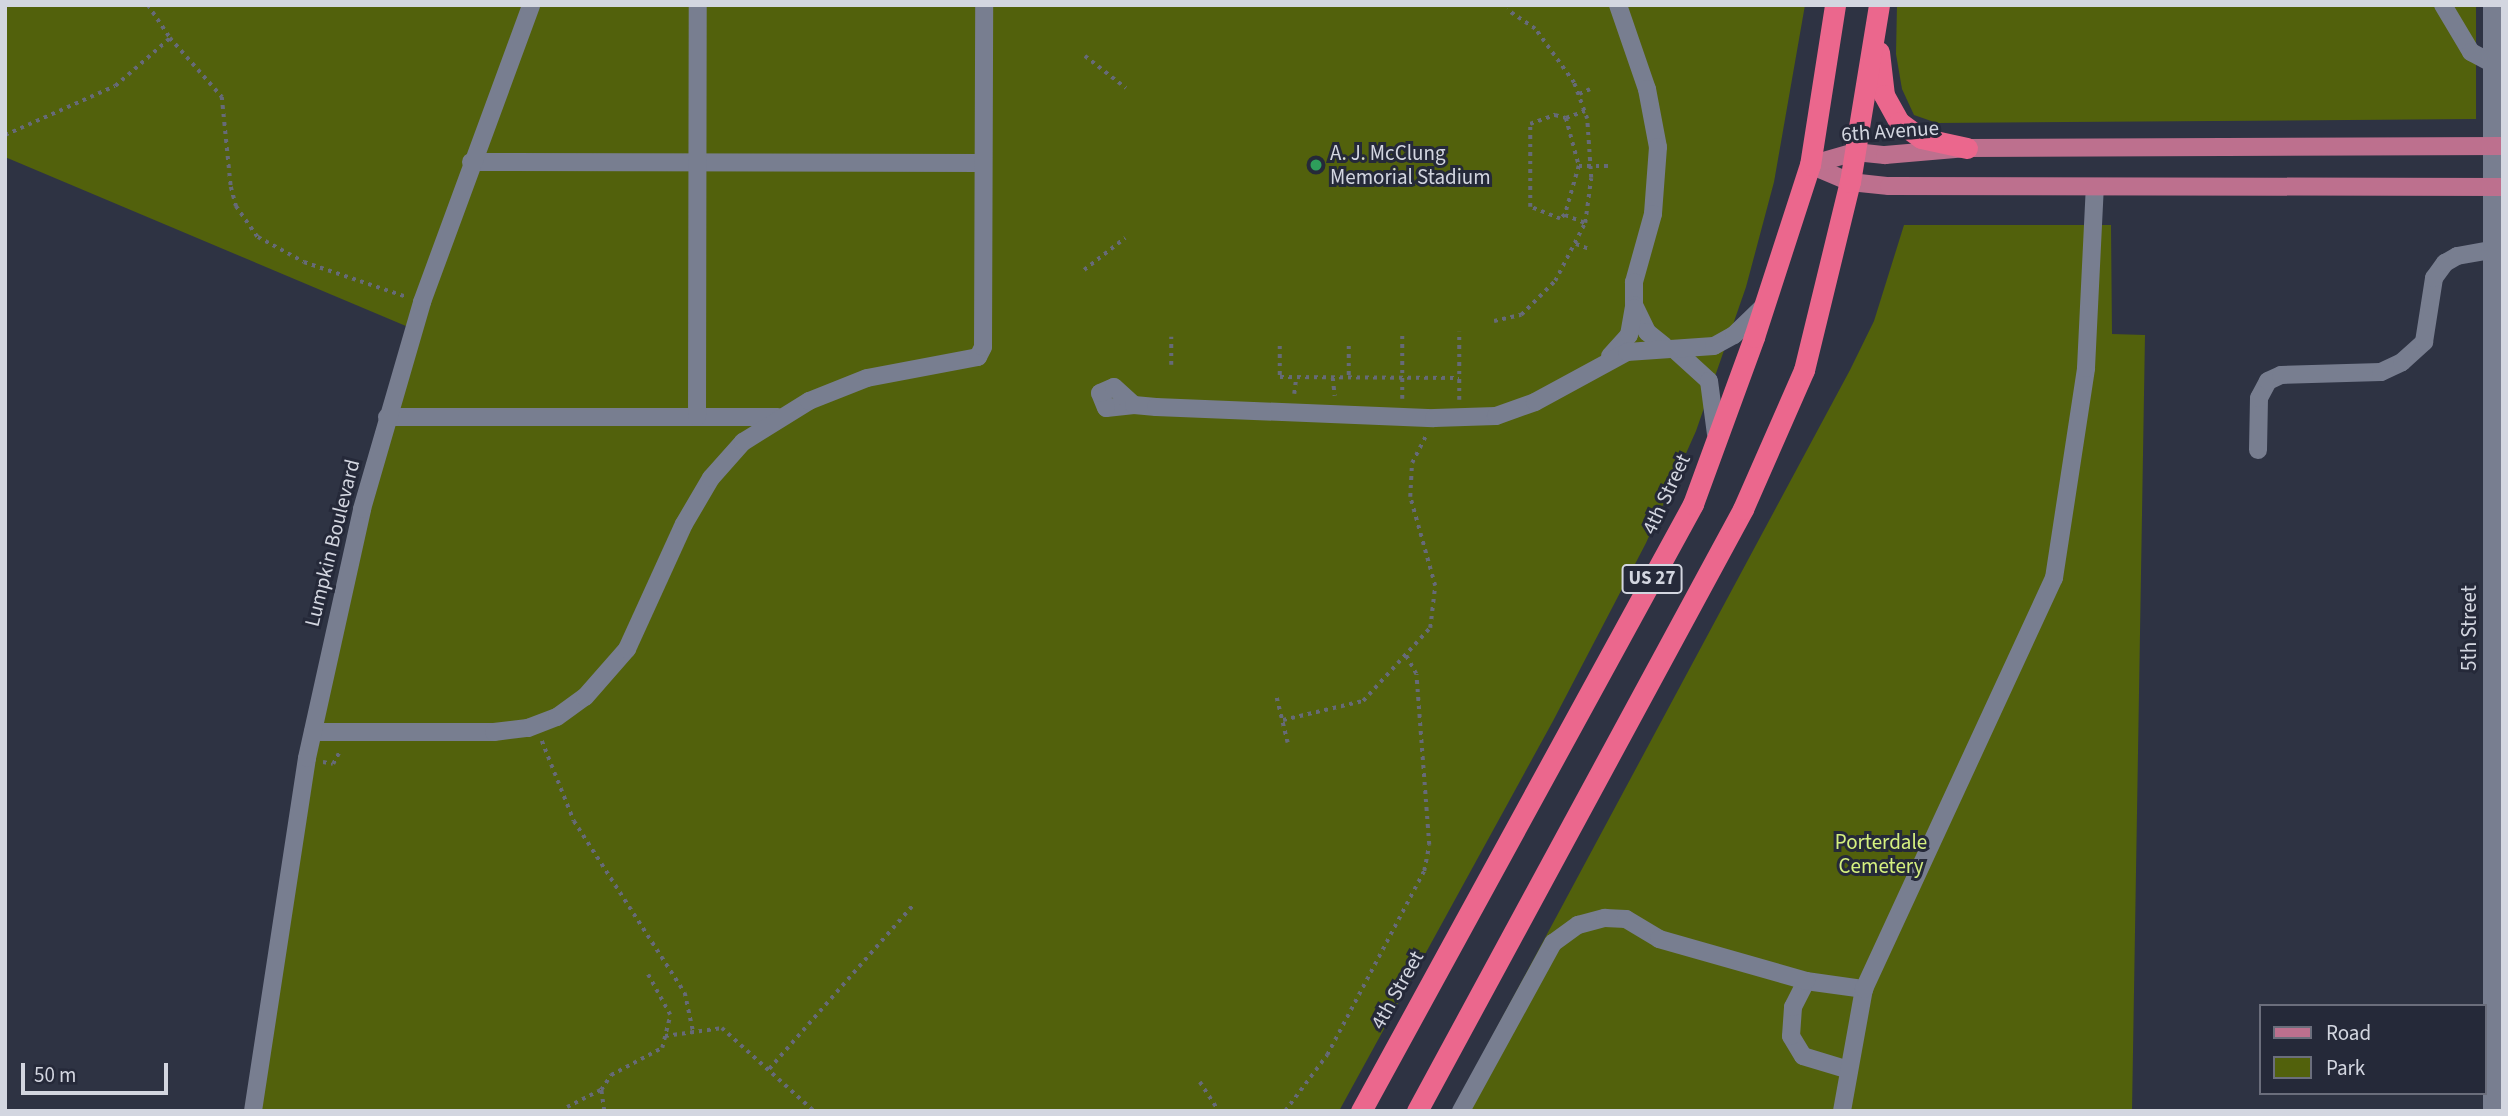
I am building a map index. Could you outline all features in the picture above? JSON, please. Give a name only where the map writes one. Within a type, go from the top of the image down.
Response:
[{"type":"highway","name":"4th Street","points":[[1361,1111],[1693,504],[1764,306],[1810,165],[1835,5]]},
{"type":"highway","name":"US 27","points":[[1417,1111],[1743,509],[1804,370],[1850,182],[1879,5]]},
{"type":"highway","points":[[1877,30],[1884,95],[1899,122],[1921,138],[1967,148]]},
{"type":"main road","name":"6th Avenue","points":[[1810,165],[1854,152],[1885,155],[1967,148],[2497,146]]},
{"type":"main road","name":"6th Avenue","points":[[1810,165],[1850,182],[2095,187],[2497,187]]},
{"type":"street","name":"Lumpkin Boulevard","points":[[253,1111],[313,732],[342,592],[387,416],[422,302],[471,162],[531,5]]},
{"type":"street","points":[[698,5],[698,417]]},
{"type":"street","points":[[313,732],[510,731],[541,724],[570,709],[601,682],[626,649],[678,536],[712,478],[743,442],[778,417],[867,378],[913,366],[970,360],[981,354],[984,5]]},
{"type":"street","points":[[1607,359],[1629,335],[1634,305],[1634,282],[1654,214],[1658,147],[1647,89],[1618,5]]},
{"type":"street","points":[[2443,5],[2471,52],[2492,63]]},
{"type":"street","name":"5th Street","points":[[2492,5],[2497,146],[2497,187],[2491,250],[2492,1111]]},
{"type":"street","points":[[471,162],[983,163]]},
{"type":"street","points":[[1842,1111],[1864,989],[2054,578],[2086,368],[2095,187]]},
{"type":"street","points":[[2258,450],[2259,398],[2268,381],[2281,375],[2381,372],[2402,362],[2424,342],[2434,278],[2445,264],[2457,256],[2491,250]]},
{"type":"street","points":[[1634,305],[1647,332],[1709,381],[1716,440]]},
{"type":"street","points":[[1134,405],[1402,418],[1496,416],[1535,402],[1607,359],[1639,348],[1701,349],[1723,342],[1764,306]]},
{"type":"street","points":[[387,416],[778,417]]},
{"type":"street","points":[[1461,1111],[1553,943],[1578,925],[1605,918],[1626,919],[1659,939],[1806,981],[1864,989]]},
{"type":"street","points":[[1806,981],[1793,1007],[1791,1036],[1803,1056],[1849,1070]]},
{"type":"path","points":[[148,5],[170,38],[222,97],[231,187],[236,206],[258,237],[304,262],[422,302]]},
{"type":"path","points":[[1494,321],[1514,318],[1533,307],[1576,244],[1584,223],[1591,166],[1585,111],[1579,94],[1545,40],[1507,10]]},
{"type":"path","points":[[5,135],[115,86],[170,38]]},
{"type":"path","points":[[1085,55],[1126,88]]},
{"type":"path","points":[[1579,94],[1590,89]]},
{"type":"path","points":[[1584,223],[1565,215],[1556,218],[1530,207],[1530,124],[1555,115],[1566,118],[1585,111]]},
{"type":"path","points":[[1565,215],[1579,166],[1566,118]]},
{"type":"path","points":[[1579,166],[1609,166]]},
{"type":"path","points":[[1084,270],[1125,237]]},
{"type":"path","points":[[1576,244],[1589,249]]},
{"type":"path","points":[[1402,332],[1402,418]]},
{"type":"path","points":[[1459,332],[1459,418]]},
{"type":"path","points":[[1171,337],[1171,365]]},
{"type":"path","points":[[1280,346],[1280,377],[1459,378]]},
{"type":"path","points":[[1349,346],[1349,378]]},
{"type":"path","points":[[1283,720],[1363,701],[1406,656],[1434,616],[1435,586],[1412,515],[1409,479],[1415,452],[1434,418]]},
{"type":"path","points":[[1285,1111],[1326,1055],[1424,870],[1429,845],[1416,674],[1406,656]]},
{"type":"path","points":[[1278,698],[1288,743]]},
{"type":"path","points":[[541,739],[573,821],[685,993],[693,1032]]},
{"type":"path","points":[[769,1069],[912,906]]},
{"type":"path","points":[[567,1107],[601,1090],[611,1075],[662,1048],[670,1015],[648,975]]},
{"type":"path","points":[[665,1036],[722,1028],[814,1111]]},
{"type":"path","points":[[1200,1082],[1219,1111]]},
{"type":"path","points":[[601,1090],[604,1111]]},
{"type":"green space","points":[[5,5],[1805,5],[1774,182],[1746,287],[1696,431],[1646,543],[1553,721],[1339,1111],[253,1111],[307,758],[413,329],[5,157]]},
{"type":"green space","points":[[1897,5],[2476,5],[2476,119],[1937,123],[1914,115],[1902,89],[1896,54]]},
{"type":"green space","name":"Porterdale Cemetery","points":[[1904,225],[2111,225],[2112,334],[2145,335],[2132,1111],[1452,1111],[1850,370],[1874,321]]},
{"type":"place","name":"A. J. McClung Memorial Stadium","points":[[1316,165]]}]
